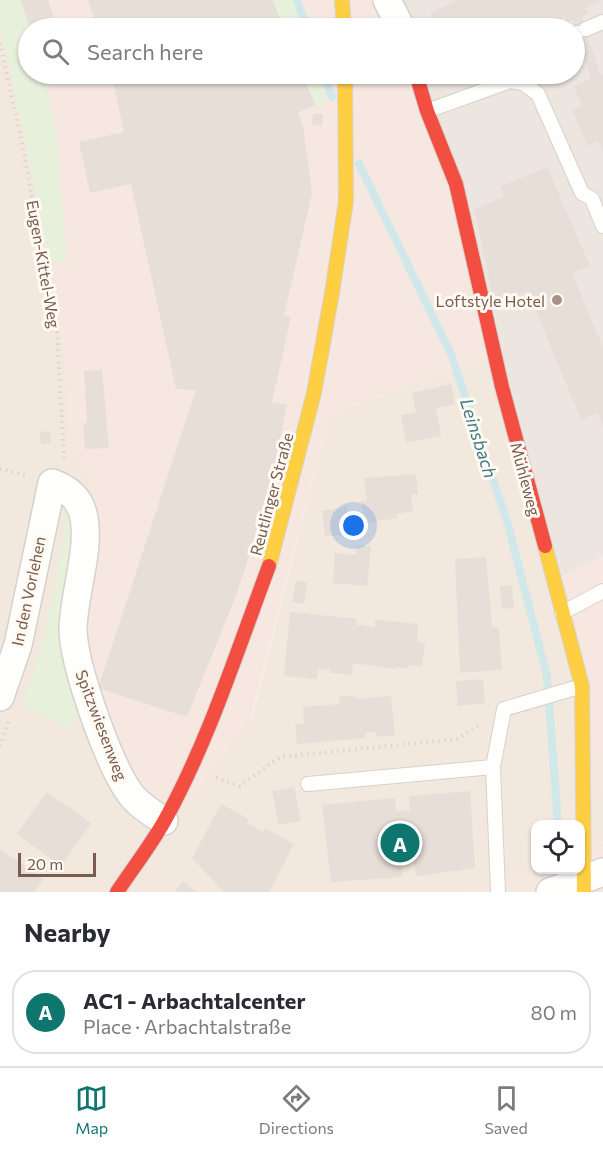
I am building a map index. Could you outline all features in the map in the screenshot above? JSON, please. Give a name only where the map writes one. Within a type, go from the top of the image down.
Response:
[{"type":"main road","name":"Reutlinger Straße","points":[[117,892],[164,821],[209,725],[273,557],[314,393],[346,201],[345,84]]},
{"type":"main road","name":"Mühleweg","points":[[419,84],[426,111],[456,184],[502,387],[582,686],[590,881]]},
{"type":"street","points":[[387,0],[396,18]]},
{"type":"street","name":"In den Vorlehen","points":[[0,697],[18,645],[58,486]]},
{"type":"street","name":"Spitzwiesenweg","points":[[58,486],[78,501],[84,519],[74,621],[76,659],[88,697],[128,791],[164,821]]},
{"type":"street","points":[[550,892],[590,881]]},
{"type":"lane","points":[[585,30],[603,22]]},
{"type":"lane","points":[[426,111],[502,84]]},
{"type":"lane","points":[[530,84],[538,94],[578,186],[582,193],[592,199],[603,226]]},
{"type":"lane","points":[[562,613],[603,591]]},
{"type":"lane","points":[[498,892],[493,767],[504,709],[582,686]]},
{"type":"lane","points":[[308,784],[493,767]]},
{"type":"path","name":"Eugen-Kittel-Weg","points":[[0,43],[22,143],[57,332],[65,439],[58,486]]},
{"type":"path","points":[[213,776],[240,786],[280,757],[457,739],[504,709]]},
{"type":"shaded area","points":[[0,0],[394,0],[399,18],[18,18],[18,84],[418,84],[498,355],[330,414],[251,717],[164,837],[100,703],[85,634],[96,530],[95,498],[89,479],[70,443],[69,387],[60,322],[21,118],[0,24]]},
{"type":"shaded area","points":[[394,0],[603,0],[603,556],[560,577],[418,84],[585,84],[585,18],[399,18]]},
{"type":"shaded area","points":[[0,24],[21,118],[60,322],[69,387],[70,443],[89,479],[95,498],[96,530],[252,717],[330,414],[498,355],[560,577],[603,792],[603,842],[585,849],[585,820],[531,820],[531,868],[468,892],[0,892]]},
{"type":"shaded area","points":[[603,556],[603,792],[560,577]]},
{"type":"shaded area","points":[[603,842],[603,892],[468,892],[531,868],[531,874],[585,874],[585,849]]},
{"type":"green space","points":[[0,0],[21,0],[27,18],[18,18],[18,84],[46,84],[56,133],[67,261],[50,263],[0,24]]},
{"type":"green space","points":[[272,0],[294,0],[300,18],[280,18]]},
{"type":"green space","points":[[306,84],[322,84],[326,106],[315,105]]},
{"type":"green space","points":[[66,515],[74,517],[86,715],[65,727],[22,705],[50,612]]},
{"type":"building","points":[[21,0],[48,0],[54,18],[27,18]]},
{"type":"building","points":[[88,0],[272,0],[280,18],[94,18]]},
{"type":"building","points":[[458,0],[602,0],[585,8],[588,13],[582,16],[583,18],[432,18],[430,13]]},
{"type":"building","points":[[585,26],[600,75],[603,74],[603,152],[598,141],[587,146],[572,110],[582,106],[574,86],[585,84],[585,81],[591,79],[585,59]]},
{"type":"building","points":[[113,84],[306,84],[315,105],[298,113],[303,126],[312,193],[284,316],[291,317],[272,402],[287,405],[275,463],[235,598],[187,717],[98,688],[196,390],[176,389],[131,184],[90,193],[79,142],[124,132]]},
{"type":"building","points":[[313,114],[323,114],[322,126],[312,125]]},
{"type":"building","name":"Loftstyle Hotel","points":[[547,167],[590,266],[572,273],[603,348],[603,427],[597,413],[581,420],[528,291],[495,306],[474,209],[504,197],[500,187]]},
{"type":"building","points":[[102,370],[109,448],[85,449],[83,423],[87,423],[84,371]]},
{"type":"building","points":[[451,384],[455,404],[436,408],[441,436],[406,443],[401,415],[416,412],[412,393]]},
{"type":"building","points":[[50,431],[51,443],[41,444],[40,432]]},
{"type":"building","points":[[416,474],[418,494],[411,495],[413,511],[397,514],[398,518],[364,523],[361,501],[367,500],[364,478]]},
{"type":"building","points":[[347,507],[350,535],[325,536],[322,511]]},
{"type":"building","points":[[357,545],[371,546],[367,586],[333,583],[335,553],[356,555]]},
{"type":"building","points":[[486,557],[492,627],[499,627],[502,670],[460,673],[455,559]]},
{"type":"building","points":[[296,580],[307,582],[304,604],[292,602]]},
{"type":"building","points":[[512,585],[514,608],[502,609],[500,586]]},
{"type":"building","points":[[290,612],[357,619],[356,625],[375,627],[375,620],[418,624],[417,642],[425,643],[422,666],[408,665],[408,668],[395,667],[394,669],[353,663],[352,675],[330,673],[330,670],[318,669],[317,679],[284,676]]},
{"type":"building","points":[[483,679],[485,703],[458,706],[456,681]]},
{"type":"building","points":[[355,696],[356,699],[391,696],[395,735],[377,737],[376,732],[365,733],[365,738],[297,744],[295,725],[304,724],[303,707],[340,704],[339,697]]},
{"type":"building","points":[[294,787],[301,821],[279,825],[272,791]]},
{"type":"building","points":[[470,791],[475,868],[416,876],[414,862],[401,863],[402,877],[331,882],[322,805],[395,798],[396,811],[410,810],[409,796]]},
{"type":"building","points":[[47,792],[91,823],[61,866],[17,834]]},
{"type":"building","points":[[221,804],[249,819],[247,823],[263,832],[265,828],[294,844],[269,892],[224,892],[192,858]]},
{"type":"building","points":[[0,849],[43,879],[34,892],[0,892]]},
{"type":"building","points":[[183,881],[197,892],[175,892]]},
{"type":"waterway","name":"Leinsbach","points":[[297,0],[303,18]]},
{"type":"waterway","name":"Leinsbach","points":[[327,84],[332,97]]},
{"type":"waterway","name":"Leinsbach","points":[[359,164],[451,354],[507,521],[547,676],[558,820]]},
{"type":"traffic: slow","points":[[342,0],[343,18]]},
{"type":"traffic: slow","points":[[269,566],[314,393],[332,293],[346,201],[345,84]]},
{"type":"traffic: slow","points":[[545,546],[582,686],[584,892]]},
{"type":"traffic: jam","points":[[419,84],[427,111],[456,184],[502,387],[545,546]]},
{"type":"traffic: jam","points":[[117,892],[160,829],[181,790],[222,695],[269,566]]},
{"type":"place","name":"Loftstyle Hotel","points":[[557,300]]},
{"type":"place","name":"AC1 - Arbachtalcenter","points":[[400,843]]}]
